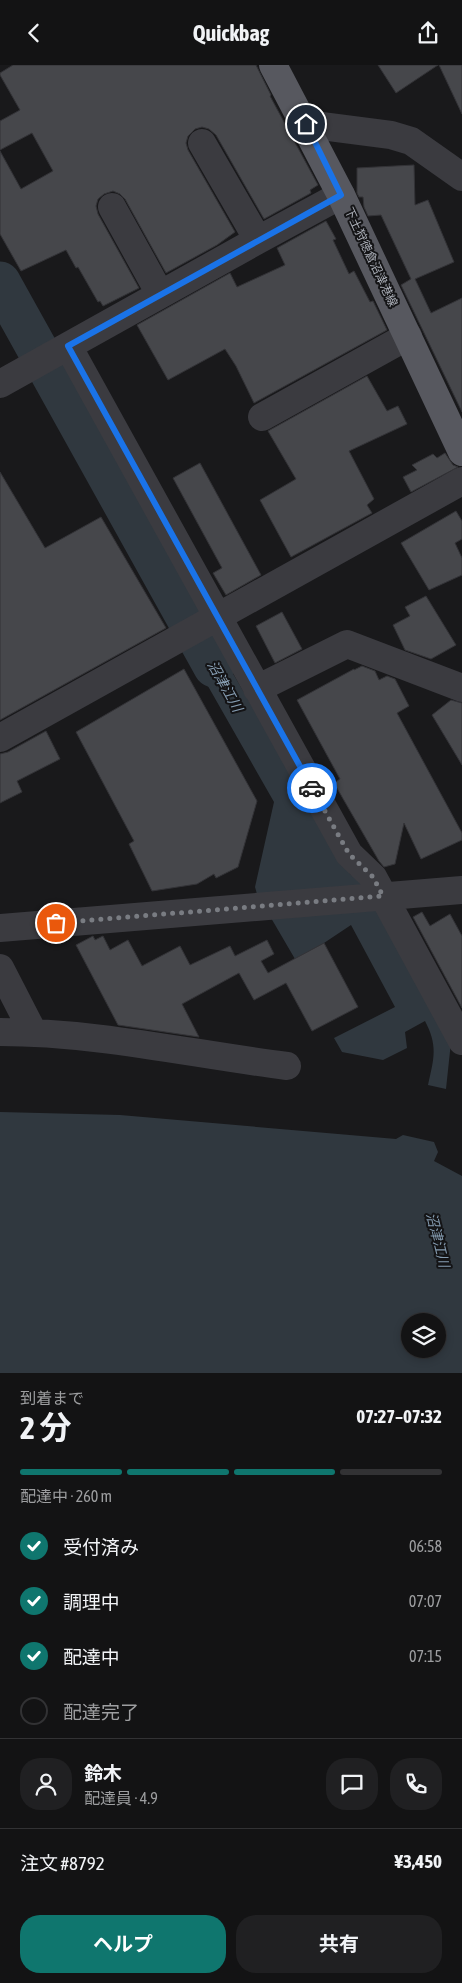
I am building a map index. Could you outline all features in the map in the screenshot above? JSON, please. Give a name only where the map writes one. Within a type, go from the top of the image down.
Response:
[{"type":"main road","name":"下土狩徳倉沼津港線","points":[[273,65],[306,124],[341,195],[462,452]]},
{"type":"street","points":[[306,124],[391,135],[411,141],[462,177]]},
{"type":"street","points":[[202,143],[258,240]]},
{"type":"street","points":[[0,384],[341,195]]},
{"type":"street","points":[[112,207],[160,294]]},
{"type":"street","points":[[262,417],[408,336]]},
{"type":"street","points":[[68,346],[349,854],[373,877],[454,1009],[462,1041]]},
{"type":"street","points":[[0,738],[462,481]]},
{"type":"street","points":[[257,689],[347,644],[462,688]]},
{"type":"street","points":[[0,928],[462,890]]},
{"type":"street","points":[[0,968],[32,1028]]},
{"type":"street","points":[[0,1032],[32,1028],[286,1066]]},
{"type":"water","points":[[200,617],[350,874],[366,885],[451,1042],[446,1089],[428,1085],[434,1052],[432,1038],[425,1021],[405,1032],[407,1048],[383,1060],[342,1052],[334,1038],[395,1007],[351,925],[295,959],[257,894],[255,887],[274,802],[184,644]]},
{"type":"water","points":[[0,1112],[120,1115],[396,1139],[403,1135],[434,1142],[438,1152],[434,1161],[462,1176],[462,1373],[0,1373]]},
{"type":"building","points":[[13,65],[256,65],[270,96],[318,185],[310,190],[311,193],[264,219],[216,135],[209,129],[202,127],[195,129],[188,136],[186,143],[188,150],[235,232],[217,245],[166,273],[125,199],[113,191],[104,194],[98,199],[96,206],[98,214],[139,288],[103,306],[100,301],[98,302],[66,250],[21,271],[0,234],[0,151],[21,189],[53,171],[32,133],[0,150],[0,121],[20,110],[0,75],[0,73]]},
{"type":"building","points":[[378,65],[438,65],[396,93]]},
{"type":"building","points":[[439,65],[462,65],[462,114]]},
{"type":"building","points":[[414,165],[415,205],[428,200],[454,262],[415,279],[431,313],[462,298],[462,412],[401,285],[411,279],[381,215],[368,216],[364,207],[363,197],[359,197],[357,193],[357,168]]},
{"type":"building","points":[[326,221],[336,239],[333,240],[349,274],[354,271],[370,302],[373,301],[387,330],[254,403],[236,366],[225,349],[168,380],[137,325],[230,273],[237,287],[285,265],[277,248]]},
{"type":"building","points":[[367,376],[387,411],[398,406],[407,424],[349,451],[374,499],[367,505],[372,513],[291,557],[260,500],[296,479],[268,431]]},
{"type":"building","points":[[445,453],[453,465],[458,467],[411,492],[403,477],[417,470],[412,465],[433,454],[437,458]]},
{"type":"building","points":[[200,463],[261,575],[226,595],[213,573],[222,568],[173,478]]},
{"type":"building","points":[[0,472],[45,548],[101,517],[166,628],[0,720]]},
{"type":"building","points":[[456,511],[462,521],[462,539],[455,543],[462,558],[462,575],[429,590],[401,543]]},
{"type":"building","points":[[426,596],[456,645],[431,659],[405,650],[393,625],[410,616],[405,607]]},
{"type":"building","points":[[282,612],[302,649],[275,663],[256,626]]},
{"type":"building","points":[[362,666],[375,671],[379,680],[387,676],[395,679],[409,706],[397,713],[462,833],[462,840],[421,859],[404,823],[395,864],[384,867],[334,783],[340,779],[297,700]]},
{"type":"building","points":[[184,669],[257,801],[238,867],[216,878],[214,874],[197,884],[152,891],[129,844],[134,841],[76,732]]},
{"type":"building","points":[[451,700],[462,703],[462,765],[432,715]]},
{"type":"building","points":[[46,731],[60,759],[17,781],[22,792],[0,803],[0,754],[8,752]]},
{"type":"building","points":[[422,912],[430,926],[450,914],[462,936],[462,1008],[413,917]]},
{"type":"building","points":[[93,936],[95,940],[103,936],[110,950],[128,940],[142,966],[180,946],[190,965],[230,946],[235,956],[267,940],[274,954],[261,961],[268,973],[324,943],[358,1007],[312,1031],[286,983],[254,1000],[239,973],[182,1004],[199,1037],[118,1025],[76,945]]},
{"type":"waterway","name":"沼津江川","points":[[0,282],[214,667]]},
{"type":"way so far","points":[[56,923],[383,896],[373,877],[349,854],[312,788]]},
{"type":"route","points":[[306,124],[341,195],[68,346],[312,788]]}]
